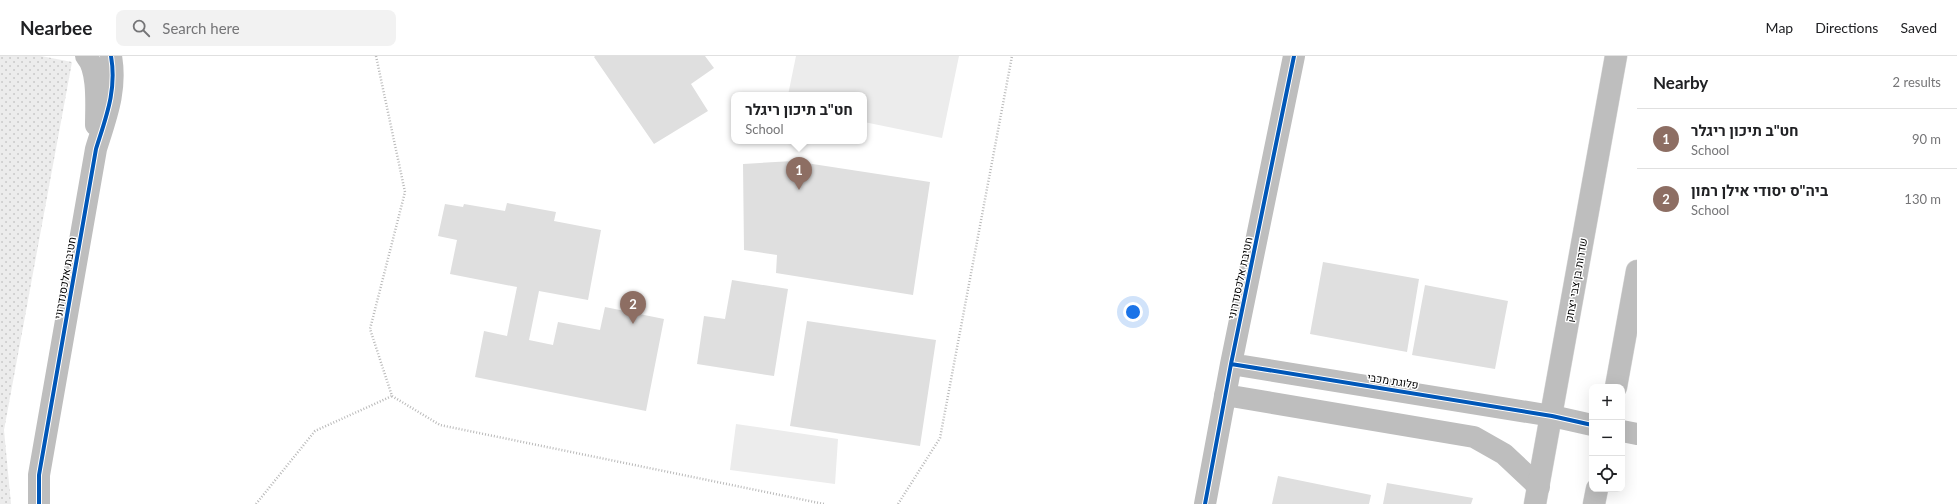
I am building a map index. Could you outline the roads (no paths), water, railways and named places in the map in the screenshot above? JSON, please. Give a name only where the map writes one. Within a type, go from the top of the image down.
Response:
[{"type":"street","name":"חטיבת אלכסנדרוני","points":[[86,56],[89,59],[94,75],[96,149]]},
{"type":"street","name":"חטיבת אלכסנדרוני","points":[[39,504],[39,475],[96,149],[112,96],[114,74],[111,56]]},
{"type":"street","name":"חטיבת אלכסנדרוני","points":[[1205,504],[1231,364],[1294,56]]},
{"type":"street","name":"שדרות בן צבי יצחק","points":[[1537,495],[1616,56]]},
{"type":"street","points":[[1617,384],[1637,271]]},
{"type":"street","name":"פלוגת מכבי","points":[[1231,364],[1552,416],[1589,424]]},
{"type":"street","points":[[1226,395],[1474,438],[1504,454],[1537,495]]},
{"type":"street","points":[[1625,432],[1637,434]]},
{"type":"street","points":[[1594,504],[1596,492]]},
{"type":"place","name":"חט\"ב תיכון ריגלר","points":[[799,190]]},
{"type":"place","name":"ביה\"ס יסודי אילן רמון","points":[[633,324]]}]
